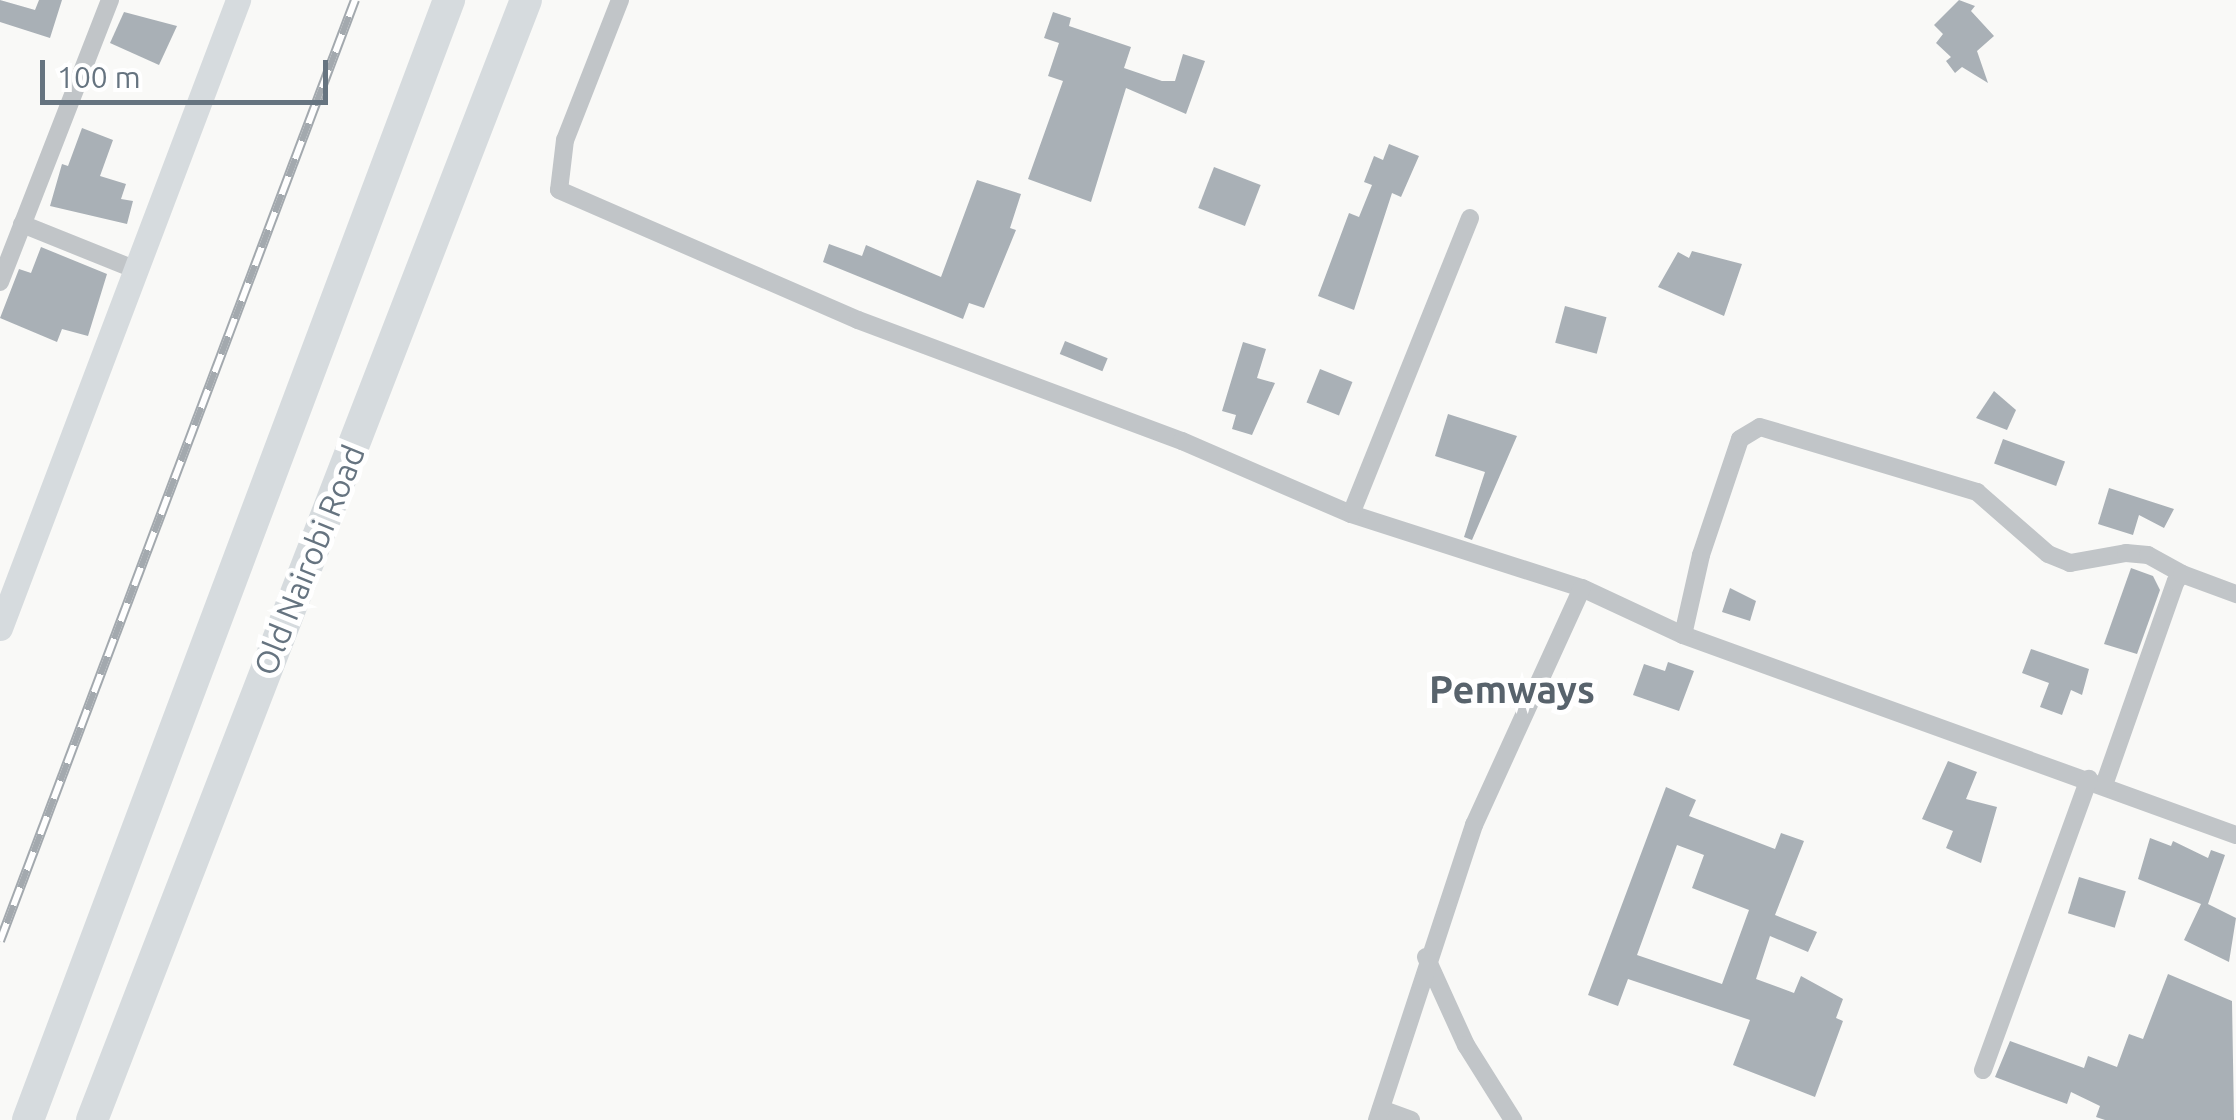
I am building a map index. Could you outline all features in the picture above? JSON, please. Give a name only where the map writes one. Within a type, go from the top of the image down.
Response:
[{"type":"highway","name":"Old Nairobi Road","points":[[28,1120],[449,0]]},
{"type":"highway","name":"Old Nairobi Road","points":[[92,1120],[526,0]]},
{"type":"highway","points":[[42,1084],[49,1120]]},
{"type":"street","points":[[0,282],[3,259],[22,224],[110,0]]},
{"type":"street","points":[[0,628],[238,0]]},
{"type":"street","points":[[620,0],[566,140],[558,190],[858,320],[1182,441],[1351,514],[1582,588],[1684,635],[2236,835]]},
{"type":"street","points":[[1351,514],[1470,218]]},
{"type":"street","points":[[22,224],[134,269]]},
{"type":"street","points":[[1684,635],[1701,555],[1740,439],[1760,427],[1976,492],[2048,554],[2070,563],[2148,555],[2182,574],[2236,594]]},
{"type":"street","points":[[1984,1070],[2182,574]]},
{"type":"street","points":[[1411,1120],[1379,1114],[1426,957],[1474,825],[1582,588]]},
{"type":"street","points":[[1426,957],[1466,1045],[1513,1120]]},
{"type":"building","points":[[0,0],[35,10],[39,0],[62,0],[50,38],[0,22]]},
{"type":"building","points":[[1959,0],[1975,6],[1971,11],[1994,36],[1977,51],[1988,83],[1962,67],[1955,73],[1946,61],[1951,57],[1936,43],[1943,34],[1934,25]]},
{"type":"building","points":[[124,12],[177,26],[159,65],[110,43]]},
{"type":"building","points":[[1053,12],[1071,18],[1069,26],[1131,47],[1124,68],[1162,81],[1175,81],[1183,54],[1205,61],[1186,114],[1126,88],[1091,202],[1028,179],[1063,81],[1048,76],[1059,43],[1044,38]]},
{"type":"building","points":[[82,128],[113,140],[100,176],[126,184],[121,199],[133,201],[127,224],[50,206],[62,164],[68,166]]},
{"type":"building","points":[[1389,144],[1419,156],[1401,197],[1392,193],[1354,310],[1318,296],[1349,213],[1359,217],[1372,185],[1364,182],[1374,156],[1383,160]]},
{"type":"building","points":[[1214,167],[1261,185],[1245,226],[1198,208]]},
{"type":"building","points":[[977,180],[1021,194],[1010,228],[1016,230],[984,308],[969,303],[963,319],[823,262],[829,244],[862,256],[866,245],[941,277]]},
{"type":"building","points":[[41,247],[107,274],[88,336],[62,329],[57,342],[0,318],[19,269],[31,273]]},
{"type":"building","points":[[1692,251],[1742,264],[1724,316],[1658,287],[1678,252],[1689,258]]},
{"type":"building","points":[[1565,306],[1607,317],[1597,354],[1555,343]]},
{"type":"building","points":[[1065,341],[1108,358],[1102,371],[1060,354]]},
{"type":"building","points":[[1243,342],[1266,349],[1257,378],[1275,383],[1252,435],[1232,429],[1236,415],[1222,411]]},
{"type":"building","points":[[1320,369],[1352,382],[1339,415],[1307,402]]},
{"type":"building","points":[[1994,391],[2016,410],[2007,430],[1976,418]]},
{"type":"building","points":[[1448,414],[1517,436],[1472,540],[1464,537],[1485,472],[1435,456]]},
{"type":"building","points":[[2003,439],[2065,462],[2056,486],[1994,463]]},
{"type":"building","points":[[2109,488],[2174,509],[2164,528],[2139,515],[2133,535],[2098,524]]},
{"type":"building","points":[[2131,568],[2153,576],[2160,590],[2137,654],[2104,644]]},
{"type":"building","points":[[1730,588],[1756,601],[1750,621],[1722,612]]},
{"type":"building","points":[[2031,649],[2089,669],[2082,695],[2071,690],[2062,715],[2040,707],[2049,683],[2022,673]]},
{"type":"building","points":[[1668,662],[1694,671],[1679,711],[1633,695],[1644,664],[1665,671]]},
{"type":"building","points":[[1948,761],[1977,772],[1966,799],[1997,807],[1981,863],[1946,848],[1953,831],[1922,819]]},
{"type":"building","points":[[1666,787],[1696,800],[1689,816],[1775,849],[1781,833],[1804,841],[1775,915],[1817,932],[1808,952],[1770,936],[1756,979],[1794,993],[1801,976],[1843,999],[1836,1018],[1843,1021],[1815,1097],[1733,1065],[1750,1020],[1628,979],[1618,1006],[1588,995]],"holes":[[[1677,845],[1704,855],[1692,888],[1749,910],[1722,984],[1637,955]]]},
{"type":"building","points":[[2150,838],[2171,846],[2173,841],[2208,858],[2211,850],[2225,855],[2208,904],[2236,918],[2229,962],[2184,940],[2201,904],[2138,879]]},
{"type":"building","points":[[2079,877],[2126,891],[2115,928],[2068,913]]},
{"type":"building","points":[[2168,974],[2232,1001],[2234,1120],[2105,1120],[2096,1117],[2100,1106],[2071,1092],[2067,1104],[1995,1077],[2010,1041],[2084,1068],[2088,1056],[2117,1067],[2129,1034],[2143,1039]]},
{"type":"railway","points":[[0,941],[355,0]]},
{"type":"district","name":"Pemways","points":[[1512,690]]}]
